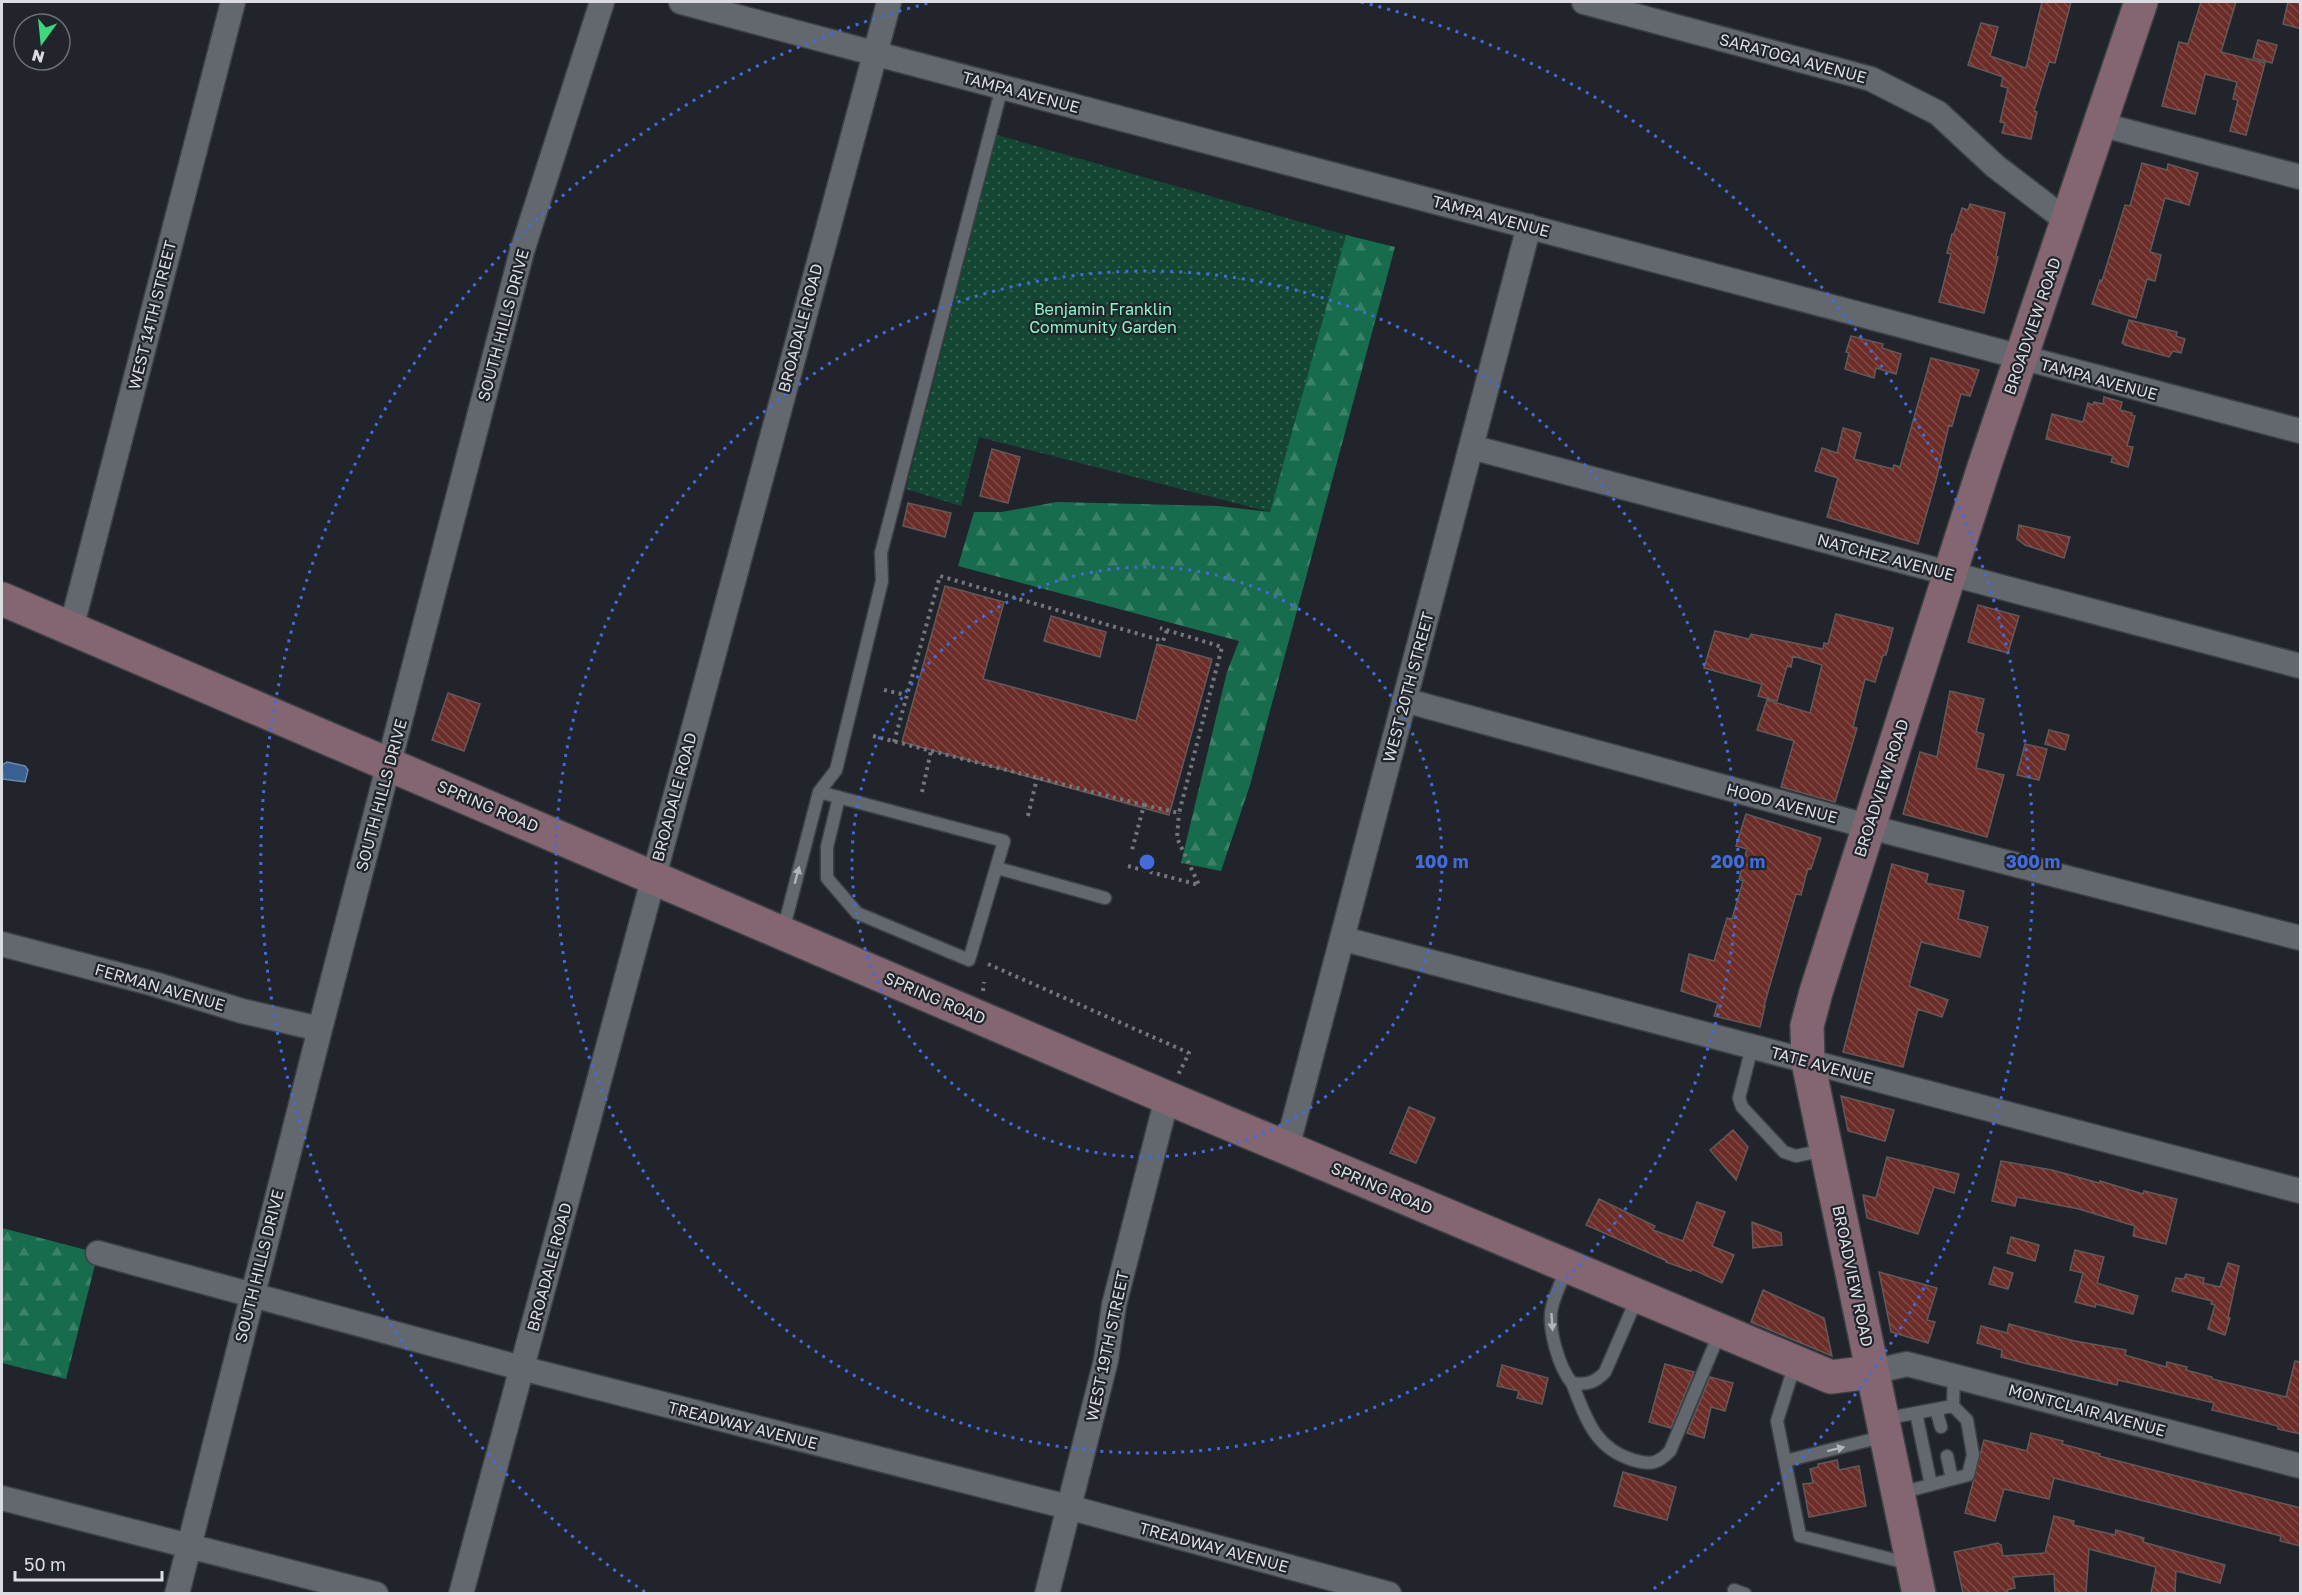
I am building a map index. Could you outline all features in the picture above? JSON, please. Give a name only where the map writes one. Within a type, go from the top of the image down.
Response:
[{"type":"street","name":"WEST 14TH STREET","points":[[71,629],[233,2]]},
{"type":"street","name":"SOUTH HILLS DRIVE","points":[[177,1593],[320,1029],[522,251],[602,2]]},
{"type":"street","name":"TAMPA AVENUE","points":[[681,2],[2301,431]]},
{"type":"street","name":"BROADALE ROAD","points":[[461,1593],[889,2]]},
{"type":"street","name":"SARATOGA AVENUE","points":[[1584,2],[1871,79],[1938,113],[1995,166],[2067,221]]},
{"type":"street","name":"BROADVIEW ROAD","points":[[1916,1579],[1808,1062],[1807,1026],[1950,574],[2141,2]]},
{"type":"street","points":[[2099,124],[2301,177]]},
{"type":"street","name":"WEST 20TH STREET","points":[[1287,1148],[1344,939],[1404,700],[1529,226]]},
{"type":"street","name":"NATCHEZ AVENUE","points":[[1471,447],[2301,666]]},
{"type":"street","name":"SPRING ROAD","points":[[2,599],[783,932],[1172,1088],[1287,1148],[1831,1377],[1872,1372]]},
{"type":"street","name":"HOOD AVENUE","points":[[1404,700],[1869,826],[2301,938]]},
{"type":"street","name":"TATE AVENUE","points":[[1344,939],[2301,1191]]},
{"type":"street","name":"FERMAN AVENUE","points":[[2,944],[154,984],[242,1011],[320,1029]]},
{"type":"street","name":"WEST 19TH STREET","points":[[1047,1593],[1106,1360],[1114,1305],[1172,1088]]},
{"type":"street","name":"TREADWAY AVENUE","points":[[98,1253],[521,1368],[1389,1593]]},
{"type":"street","name":"MONTCLAIR AVENUE","points":[[1872,1372],[1907,1364],[2301,1466]]},
{"type":"street","points":[[2,1498],[376,1593]]},
{"type":"lane","points":[[783,932],[819,792],[836,770],[882,581],[881,554],[1002,87]]},
{"type":"lane","points":[[819,792],[839,797],[1004,841],[969,960],[857,913],[827,878],[827,847],[839,797]]},
{"type":"lane","points":[[997,868],[1105,898]]},
{"type":"lane","points":[[1752,1047],[1739,1098],[1742,1107],[1784,1152],[1796,1156],[1826,1149]]},
{"type":"lane","points":[[1567,1266],[1551,1310],[1551,1321],[1562,1367],[1572,1383],[1590,1428],[1604,1444],[1623,1456],[1650,1464],[1661,1461],[1670,1451],[1721,1331]]},
{"type":"lane","points":[[1572,1383],[1584,1384],[1598,1380],[1605,1372],[1638,1296]]},
{"type":"lane","points":[[1795,1362],[1777,1421],[1800,1536],[1916,1579]]},
{"type":"lane","points":[[1899,1493],[1968,1475],[1973,1455],[1967,1420],[1953,1406],[1954,1376]]},
{"type":"lane","points":[[1785,1461],[1885,1428],[1916,1413],[1953,1406]]},
{"type":"lane","points":[[1936,1409],[1941,1427]]},
{"type":"lane","points":[[1916,1413],[1931,1485]]},
{"type":"lane","points":[[1947,1456],[1952,1479]]},
{"type":"path","points":[[894,742],[940,576],[1163,640],[1167,630]]},
{"type":"path","points":[[1128,866],[1199,885],[1176,838],[1179,813],[1222,647],[1160,628]]},
{"type":"path","points":[[884,690],[906,695]]},
{"type":"path","points":[[873,736],[1179,813]]},
{"type":"path","points":[[922,792],[931,751]]},
{"type":"path","points":[[1028,816],[1037,778]]},
{"type":"path","points":[[1132,849],[1144,805]]},
{"type":"path","points":[[988,963],[1189,1053],[1172,1088]]},
{"type":"green space","name":"Benjamin Franklin Community Garden","points":[[997,135],[1346,235],[1270,512],[979,437],[961,506],[906,489]]},
{"type":"green space","points":[[1346,235],[1395,247],[1250,785],[1221,871],[1181,863],[1227,672],[1239,641],[958,566],[974,512],[1002,512],[1057,502],[1218,506],[1270,512]]},
{"type":"green space","points":[[2,1228],[98,1253],[66,1379],[2,1363]]},
{"type":"water","points":[[7,762],[25,766],[28,770],[25,782],[3,779],[2,765]]},
{"type":"building","points":[[2042,2],[2071,2],[2055,63],[2049,62],[2034,111],[2037,112],[2031,139],[2002,133],[2005,123],[2000,122],[2008,88],[2001,86],[2003,77],[1968,65],[1981,23],[1998,27],[1990,56],[2026,68]]},
{"type":"building","points":[[2201,2],[2236,2],[2221,52],[2265,63],[2246,135],[2230,131],[2238,100],[2233,99],[2237,82],[2205,74],[2195,114],[2162,106],[2179,42],[2188,44]]},
{"type":"building","points":[[2288,2],[2301,2],[2301,29],[2283,24]]},
{"type":"building","points":[[2258,40],[2277,45],[2272,63],[2253,58]]},
{"type":"building","points":[[2142,163],[2167,170],[2168,164],[2198,173],[2189,205],[2165,198],[2150,252],[2161,255],[2155,281],[2147,279],[2136,318],[2092,304],[2100,280],[2102,281],[2125,205],[2130,206]]},
{"type":"building","points":[[1970,204],[2005,213],[1996,256],[1998,257],[1984,313],[1939,302],[1951,254],[1947,253],[1952,234],[1954,234],[1962,208],[1968,210]]},
{"type":"building","points":[[2129,320],[2177,332],[2176,336],[2185,339],[2181,353],[2173,351],[2169,357],[2125,345],[2122,343]]},
{"type":"building","points":[[1851,336],[1883,344],[1882,348],[1901,354],[1896,374],[1876,368],[1874,378],[1845,369],[1849,353],[1846,352]]},
{"type":"building","points":[[1931,358],[1979,370],[1970,396],[1961,394],[1952,426],[1949,425],[1918,544],[1827,517],[1838,478],[1815,471],[1822,448],[1837,453],[1843,428],[1861,433],[1854,459],[1893,469],[1894,465],[1900,467]]},
{"type":"building","points":[[2104,397],[2122,402],[2120,410],[2135,416],[2127,446],[2133,447],[2128,467],[2111,462],[2113,456],[2046,439],[2052,414],[2083,422],[2088,403],[2103,404]]},
{"type":"building","points":[[992,449],[1020,457],[1008,503],[980,496]]},
{"type":"building","points":[[908,503],[951,513],[945,537],[903,526]]},
{"type":"building","points":[[2019,525],[2070,537],[2064,558],[2025,545],[2017,539]]},
{"type":"building","points":[[945,586],[1004,602],[983,679],[1136,721],[1157,644],[1212,659],[1169,815],[902,742]]},
{"type":"building","points":[[1978,605],[2019,616],[2008,653],[1968,642]]},
{"type":"building","points":[[1836,614],[1893,628],[1886,655],[1883,655],[1875,682],[1865,679],[1853,727],[1857,728],[1835,802],[1781,787],[1794,741],[1757,730],[1767,700],[1810,713],[1822,665],[1793,656],[1791,667],[1787,666],[1777,701],[1758,696],[1762,684],[1704,668],[1715,631],[1749,639],[1751,634],[1823,649],[1824,643],[1828,644]]},
{"type":"building","points":[[1051,616],[1106,632],[1100,657],[1044,641]]},
{"type":"building","points":[[1950,691],[1984,699],[1976,732],[1984,734],[1976,768],[2004,775],[1987,837],[1903,814],[1920,752],[1937,757]]},
{"type":"building","points":[[448,693],[480,704],[464,751],[432,740]]},
{"type":"building","points":[[2049,730],[2069,735],[2065,750],[2045,744]]},
{"type":"building","points":[[2025,744],[2047,749],[2039,780],[2017,775]]},
{"type":"building","points":[[1746,814],[1821,838],[1811,869],[1808,868],[1801,895],[1796,894],[1760,1027],[1714,1016],[1718,1003],[1681,991],[1689,954],[1714,961],[1727,918],[1732,919],[1743,881],[1739,879],[1747,849],[1736,846]]},
{"type":"building","points":[[1892,864],[1928,874],[1926,883],[1964,891],[1958,919],[1988,927],[1980,957],[1921,942],[1909,986],[1948,1000],[1942,1017],[1918,1009],[1903,1067],[1843,1052]]},
{"type":"building","points":[[1841,1096],[1894,1110],[1885,1141],[1848,1131]]},
{"type":"building","points":[[1409,1107],[1435,1118],[1416,1163],[1390,1153]]},
{"type":"building","points":[[1733,1130],[1748,1147],[1736,1180],[1710,1150]]},
{"type":"building","points":[[1887,1157],[1959,1174],[1954,1193],[1934,1187],[1918,1234],[1867,1218],[1863,1195],[1876,1198]]},
{"type":"building","points":[[2001,1161],[2052,1170],[2099,1183],[2100,1181],[2143,1194],[2144,1191],[2177,1199],[2166,1244],[2133,1236],[2135,1226],[2079,1209],[2017,1197],[2015,1206],[1992,1201]]},
{"type":"building","points":[[1599,1199],[1655,1226],[1653,1230],[1683,1241],[1697,1202],[1725,1212],[1712,1246],[1734,1255],[1722,1283],[1692,1269],[1691,1271],[1666,1262],[1586,1225]]},
{"type":"building","points":[[1752,1222],[1781,1233],[1782,1245],[1753,1248]]},
{"type":"building","points":[[2011,1237],[2039,1245],[2035,1261],[2007,1253]]},
{"type":"building","points":[[2075,1250],[2104,1257],[2097,1283],[2138,1296],[2133,1314],[2096,1304],[2095,1307],[2075,1302],[2083,1273],[2070,1270]]},
{"type":"building","points":[[2228,1263],[2239,1266],[2225,1335],[2208,1329],[2215,1305],[2211,1304],[2212,1301],[2172,1291],[2176,1278],[2184,1279],[2186,1274],[2204,1278],[2203,1283],[2220,1287]]},
{"type":"building","points":[[1994,1267],[2013,1273],[2008,1289],[1989,1284]]},
{"type":"building","points":[[1879,1272],[1937,1288],[1927,1320],[1935,1322],[1928,1343],[1891,1332]]},
{"type":"building","points":[[1763,1290],[1824,1318],[1832,1356],[1751,1322]]},
{"type":"building","points":[[2009,1324],[2075,1341],[2126,1350],[2125,1355],[2166,1367],[2167,1362],[2187,1367],[2186,1370],[2212,1377],[2212,1379],[2286,1397],[2295,1361],[2301,1362],[2301,1434],[2212,1410],[2214,1403],[2118,1380],[2117,1385],[2001,1357],[2002,1350],[1977,1343],[1981,1326],[2007,1333]]},
{"type":"building","points":[[1665,1364],[1694,1372],[1671,1428],[1649,1422]]},
{"type":"building","points":[[1502,1365],[1548,1378],[1542,1404],[1517,1398],[1519,1391],[1497,1386]]},
{"type":"building","points":[[1710,1377],[1733,1383],[1725,1411],[1711,1407],[1704,1438],[1687,1433]]},
{"type":"building","points":[[2031,1433],[2063,1441],[2062,1444],[2100,1454],[2099,1456],[2301,1508],[2301,1546],[2280,1541],[2281,1536],[2054,1478],[2049,1499],[2004,1489],[1995,1521],[1965,1513],[1984,1440],[2027,1451]]},
{"type":"building","points":[[1837,1460],[1839,1470],[1859,1466],[1866,1506],[1809,1517],[1803,1484],[1813,1483],[1810,1469],[1818,1467],[1818,1464]]},
{"type":"building","points":[[1623,1472],[1676,1487],[1667,1520],[1614,1506]]},
{"type":"building","points":[[2054,1516],[2074,1521],[2073,1525],[2115,1535],[2116,1530],[2144,1538],[2143,1542],[2225,1565],[2220,1583],[2176,1571],[2175,1593],[2151,1593],[2156,1567],[2089,1549],[2086,1593],[2055,1593],[2054,1574],[2013,1577],[2015,1588],[2007,1590],[2008,1593],[1963,1593],[1954,1552],[1998,1543],[2001,1545],[2003,1556],[2045,1553]]}]
